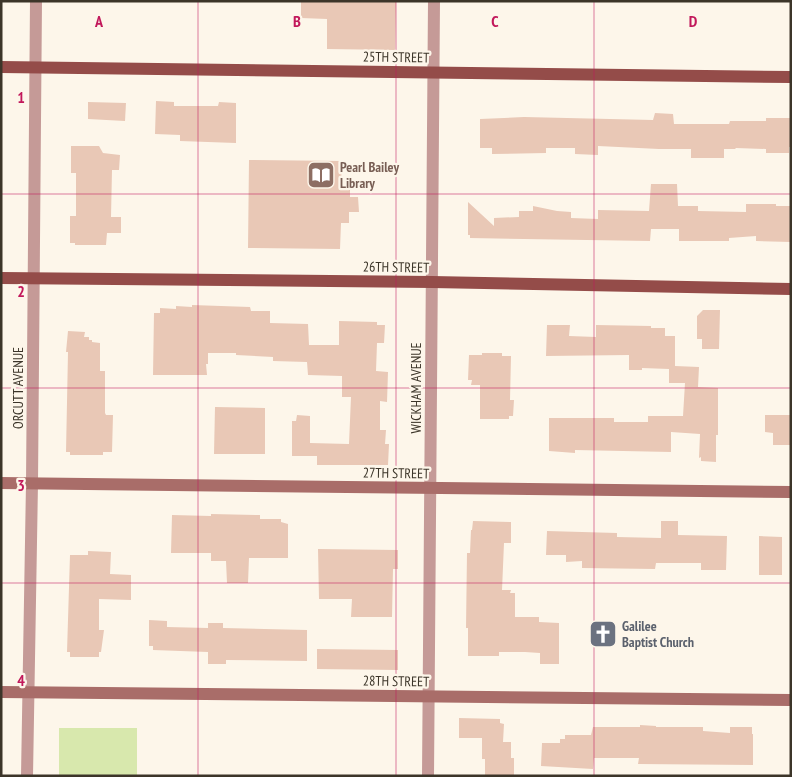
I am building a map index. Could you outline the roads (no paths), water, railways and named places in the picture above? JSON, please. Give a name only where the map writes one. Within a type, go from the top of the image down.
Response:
[{"type":"main road","name":"25TH STREET","points":[[1,67],[791,77]]},
{"type":"main road","name":"26TH STREET","points":[[1,278],[791,288]]},
{"type":"main road","name":"27TH STREET","points":[[1,483],[791,492]]},
{"type":"main road","name":"28TH STREET","points":[[1,692],[791,700]]},
{"type":"street","name":"ORCUTT AVENUE","points":[[27,776],[32,483],[36,1]]},
{"type":"street","name":"WICKHAM AVENUE","points":[[428,776],[435,72],[434,1]]},
{"type":"place","name":"Pearl Bailey Library","points":[[321,175]]},
{"type":"place","name":"Galilee Baptist Church","points":[[603,634]]}]
